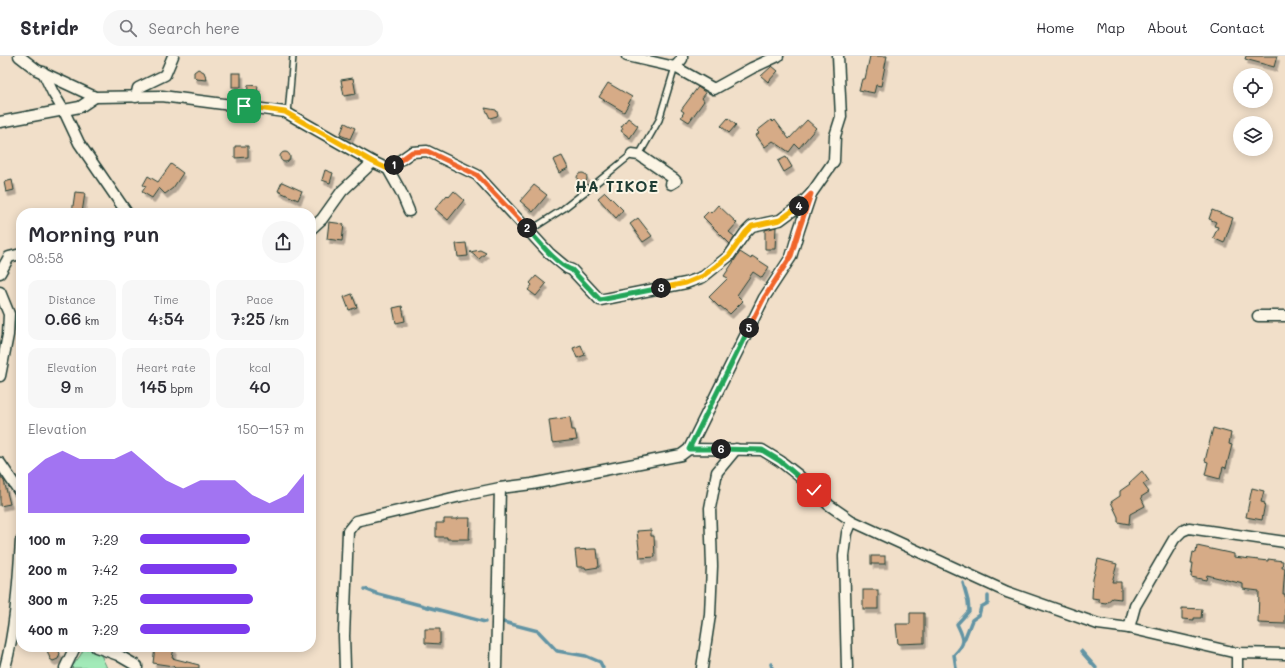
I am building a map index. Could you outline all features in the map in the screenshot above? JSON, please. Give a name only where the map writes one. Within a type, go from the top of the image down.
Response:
[{"type":"street","points":[[19,56],[40,71],[95,97],[162,96],[285,112],[388,169],[401,192],[409,211]]},
{"type":"street","points":[[34,56],[40,71],[64,110],[86,155],[123,208]]},
{"type":"street","points":[[136,97],[138,88],[165,75],[173,56]]},
{"type":"street","points":[[627,56],[674,67],[714,89],[752,68],[778,56]]},
{"type":"street","points":[[674,67],[682,60],[682,56]]},
{"type":"street","points":[[388,169],[412,152],[427,151],[477,175],[549,253],[567,268],[572,270],[600,300],[686,283],[703,276],[729,256],[752,226],[780,220],[800,206],[811,194],[834,161],[835,136],[841,118],[838,56]]},
{"type":"street","points":[[0,122],[80,107],[95,97]]},
{"type":"street","points":[[635,154],[676,180],[671,184]]},
{"type":"street","points":[[316,224],[322,219],[342,191],[373,162]]},
{"type":"street","points":[[345,668],[344,636],[348,531],[356,521],[500,488],[532,484],[681,455],[689,449],[764,298],[791,256],[811,194]]},
{"type":"street","points":[[0,273],[9,256],[16,255]]},
{"type":"street","points":[[0,292],[9,314],[8,335],[0,376]]},
{"type":"street","points":[[1258,316],[1285,316]]},
{"type":"street","points":[[689,449],[762,450],[780,461],[809,485],[829,505],[852,521],[1007,592],[1098,624],[1129,628],[1237,653],[1285,654]]},
{"type":"street","points":[[702,668],[710,615],[712,573],[710,508],[717,472],[736,449]]},
{"type":"street","points":[[0,463],[16,487]]},
{"type":"street","points":[[496,668],[500,488]]},
{"type":"street","points":[[847,668],[844,556],[846,533],[852,521]]},
{"type":"street","points":[[1129,628],[1135,606],[1174,539],[1182,531],[1189,528],[1285,542]]},
{"type":"street","points":[[5,668],[16,628]]},
{"type":"street","points":[[65,668],[73,652]]},
{"type":"street","points":[[110,652],[138,666],[137,668]]},
{"type":"street","points":[[1237,653],[1237,668]]},
{"type":"lane","points":[[288,114],[293,56]]},
{"type":"lane","points":[[529,231],[562,210],[635,154],[659,120],[674,67]]},
{"type":"green space","points":[[16,315],[16,332],[13,316]]},
{"type":"green space","points":[[82,652],[98,652],[107,668],[71,668]]},
{"type":"building","points":[[870,56],[887,56],[881,86],[876,85],[874,93],[859,90],[862,79],[865,79]]},
{"type":"building","points":[[1246,56],[1277,56],[1274,67],[1245,59]]},
{"type":"building","points":[[772,66],[778,71],[768,82],[761,76]]},
{"type":"building","points":[[198,69],[204,72],[207,80],[196,79],[194,77],[194,72]]},
{"type":"building","points":[[232,73],[241,73],[241,87],[232,87]]},
{"type":"building","points":[[353,78],[356,94],[344,96],[341,80]]},
{"type":"building","points":[[608,83],[632,97],[624,112],[599,97]]},
{"type":"building","points":[[248,85],[258,86],[256,100],[247,100]]},
{"type":"building","points":[[698,87],[706,93],[702,98],[704,101],[689,122],[681,117],[684,112],[681,110]]},
{"type":"building","points":[[485,108],[496,110],[498,114],[497,116],[490,118]]},
{"type":"building","points":[[628,118],[638,126],[630,138],[621,131],[623,128],[621,127]]},
{"type":"building","points":[[728,118],[736,125],[729,133],[721,126]]},
{"type":"building","points":[[771,120],[773,122],[775,120],[789,139],[807,120],[816,128],[799,148],[795,144],[789,152],[773,141],[765,147],[756,135],[759,133],[757,131]]},
{"type":"building","points":[[345,123],[355,128],[350,139],[340,135]]},
{"type":"building","points":[[235,146],[248,146],[248,157],[235,158]]},
{"type":"building","points":[[283,152],[287,152],[289,153],[289,161],[283,162],[280,159],[280,155]]},
{"type":"building","points":[[562,156],[568,168],[559,173],[553,160]]},
{"type":"building","points":[[786,157],[792,167],[784,172],[778,161]]},
{"type":"building","points":[[171,164],[183,173],[173,188],[165,194],[159,188],[152,198],[142,192],[146,186],[143,185],[148,176],[158,182]]},
{"type":"building","points":[[325,170],[333,173],[330,183],[322,180]]},
{"type":"building","points":[[580,173],[584,173],[586,174],[586,182],[580,183],[577,180],[577,176]]},
{"type":"building","points":[[12,180],[14,190],[6,192],[4,182]]},
{"type":"building","points":[[282,182],[302,191],[298,200],[278,191]]},
{"type":"building","points":[[534,185],[547,195],[533,212],[520,201]]},
{"type":"building","points":[[454,191],[464,200],[448,220],[435,209],[447,195],[449,197]]},
{"type":"building","points":[[75,192],[85,193],[83,208],[73,208]]},
{"type":"building","points":[[605,192],[623,210],[616,218],[598,198]]},
{"type":"building","points":[[718,205],[737,223],[729,232],[735,237],[730,244],[703,217],[709,211],[711,213]]},
{"type":"building","points":[[1212,210],[1233,218],[1224,243],[1213,238],[1218,227],[1214,226],[1216,222],[1209,219]]},
{"type":"building","points":[[638,218],[652,236],[643,242],[630,224]]},
{"type":"building","points":[[329,222],[344,224],[342,241],[327,239]]},
{"type":"building","points":[[776,227],[775,249],[765,249],[765,230]]},
{"type":"building","points":[[466,243],[468,256],[458,257],[456,244]]},
{"type":"building","points":[[480,250],[486,253],[479,259],[470,252]]},
{"type":"building","points":[[740,252],[751,259],[752,256],[769,267],[762,278],[753,272],[737,295],[743,301],[730,314],[720,306],[719,307],[709,297],[728,278],[724,276]]},
{"type":"building","points":[[536,276],[546,284],[536,296],[528,290],[532,285],[530,283]]},
{"type":"building","points":[[352,294],[357,307],[349,310],[344,297]]},
{"type":"building","points":[[402,306],[405,321],[396,323],[393,308]]},
{"type":"building","points":[[581,345],[585,355],[577,358],[573,348]]},
{"type":"building","points":[[570,417],[572,430],[575,430],[577,440],[552,443],[549,420]]},
{"type":"building","points":[[1213,428],[1231,433],[1229,444],[1232,445],[1226,468],[1223,467],[1220,479],[1205,475],[1208,462],[1205,461]]},
{"type":"building","points":[[1142,471],[1149,481],[1143,484],[1149,492],[1141,497],[1145,506],[1130,514],[1129,524],[1118,522],[1118,517],[1111,502],[1120,496],[1120,491],[1130,484],[1129,483]]},
{"type":"building","points":[[0,476],[4,481],[10,504],[0,506]]},
{"type":"building","points":[[1252,488],[1264,491],[1261,502],[1265,503],[1262,520],[1246,517]]},
{"type":"building","points":[[470,518],[469,539],[447,539],[447,537],[436,537],[436,523],[444,523],[444,519]]},
{"type":"building","points":[[651,530],[651,536],[654,536],[655,557],[640,558],[637,531]]},
{"type":"building","points":[[1197,546],[1234,554],[1234,557],[1268,561],[1268,559],[1283,561],[1282,568],[1285,568],[1283,594],[1285,594],[1285,624],[1258,623],[1259,591],[1243,589],[1243,584],[1207,575],[1206,580],[1191,577],[1193,552],[1196,553]]},
{"type":"building","points":[[597,549],[599,567],[586,569],[585,567],[577,567],[575,550]]},
{"type":"building","points":[[871,556],[885,556],[885,564],[871,564]]},
{"type":"building","points":[[1098,559],[1117,564],[1112,582],[1121,582],[1121,599],[1112,598],[1106,603],[1099,602],[1099,599],[1092,598],[1093,579]]},
{"type":"building","points":[[863,590],[878,590],[878,609],[863,609]]},
{"type":"building","points":[[1182,608],[1202,609],[1201,618],[1194,618],[1194,620],[1182,619]]},
{"type":"building","points":[[910,613],[924,613],[924,643],[898,644],[896,624],[910,624]]},
{"type":"building","points":[[425,629],[440,629],[440,644],[425,643]]},
{"type":"building","points":[[48,652],[60,653],[58,659],[53,661],[50,659]]},
{"type":"building","points":[[154,652],[173,652],[172,658],[199,665],[199,668],[175,668],[173,666],[153,663]]},
{"type":"waterway","points":[[956,668],[954,655],[963,643],[963,637],[957,624],[969,611],[963,583]]},
{"type":"waterway","points":[[365,589],[378,594],[485,622]]},
{"type":"waterway","points":[[964,640],[972,620],[979,615],[981,607],[988,603],[988,596]]},
{"type":"waterway","points":[[503,622],[538,631],[557,651],[586,656],[600,662],[603,668]]},
{"type":"waterway","points":[[1081,651],[1096,668]]},
{"type":"waterway","points":[[771,664],[772,668]]},
{"type":"district","name":"HA TIKOE","points":[[617,187]]},
{"type":"route","points":[[244,106],[285,112],[388,169],[412,152],[427,151],[477,175],[549,253],[567,268],[572,270],[600,300],[686,283],[703,276],[729,256],[752,226],[780,220],[800,206],[811,194],[791,256],[764,298],[689,449],[762,450],[780,461],[814,490]]}]
